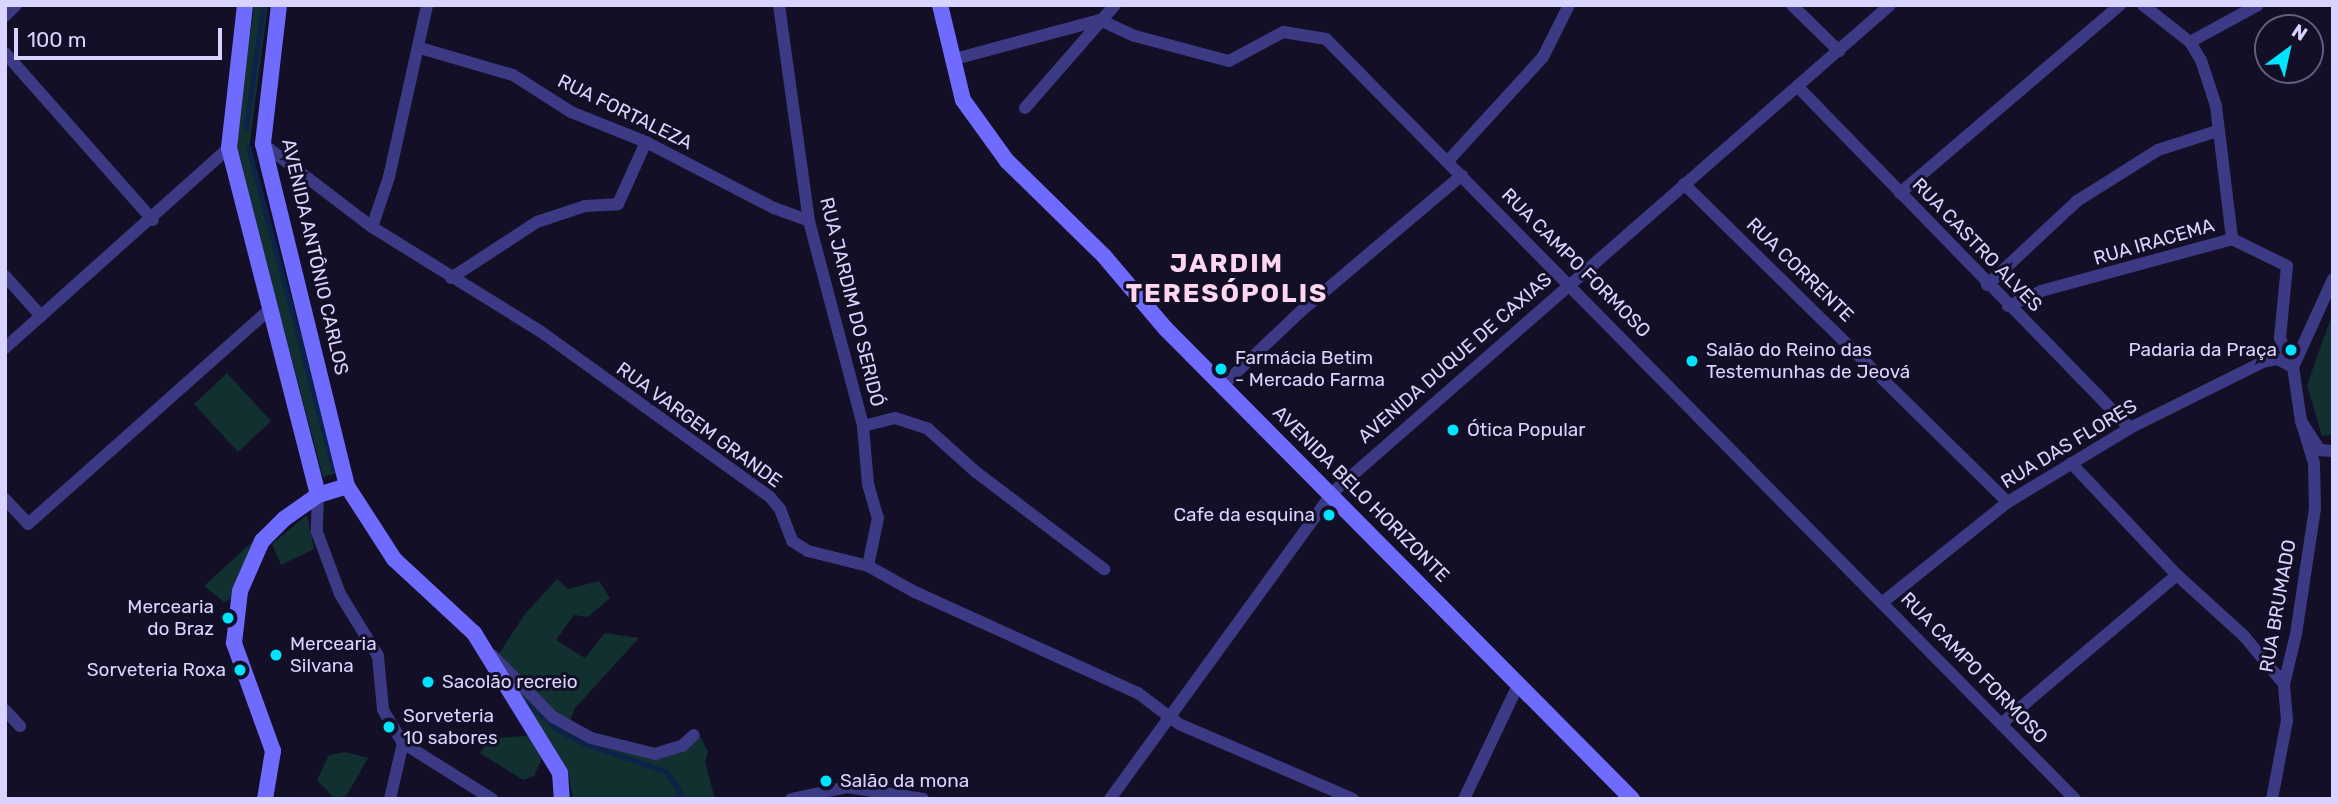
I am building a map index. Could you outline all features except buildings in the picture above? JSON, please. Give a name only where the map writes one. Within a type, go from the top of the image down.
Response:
[{"type":"street","points":[[5,16],[16,5]]},
{"type":"street","points":[[245,5],[229,148],[318,495],[317,531],[340,594],[378,656],[383,710],[403,743],[492,799]]},
{"type":"street","name":"AVENIDA ANTÔNIO CARLOS","points":[[279,5],[263,144],[347,486],[394,559],[446,605],[481,644],[560,774],[562,799]]},
{"type":"street","points":[[372,227],[389,177],[420,48],[426,5]]},
{"type":"street","name":"RUA JARDIM DO SERIDÓ","points":[[779,5],[809,221],[863,426],[877,518],[868,566]]},
{"type":"street","name":"AVENIDA BELO HORIZONTE","points":[[940,5],[951,60],[963,100],[1007,162],[1104,256],[1141,303],[1332,493],[1629,798]]},
{"type":"street","points":[[1025,108],[1115,5]]},
{"type":"street","points":[[1448,161],[1543,57],[1559,33],[1569,5]]},
{"type":"street","points":[[1792,5],[1839,51]]},
{"type":"street","name":"AVENIDA DUQUE DE CAXIAS","points":[[1110,799],[1332,493],[1890,5]]},
{"type":"street","points":[[1900,193],[2120,5]]},
{"type":"street","points":[[2143,5],[2190,42],[2211,92],[2232,239]]},
{"type":"street","points":[[2190,42],[2258,5]]},
{"type":"street","points":[[951,60],[1100,20]]},
{"type":"street","name":"RUA CAMPO FORMOSO","points":[[1100,20],[1135,36],[1229,61],[1283,32],[1326,39],[2075,799]]},
{"type":"street","name":"RUA FORTALEZA","points":[[420,48],[513,75],[571,112],[646,142],[774,208],[809,221]]},
{"type":"street","points":[[5,53],[153,220]]},
{"type":"street","name":"RUA CASTRO ALVES","points":[[1798,87],[1987,285],[2130,428]]},
{"type":"street","points":[[1987,285],[2077,201],[2158,150],[2217,131]]},
{"type":"street","points":[[451,278],[537,222],[585,206],[618,204],[646,142]]},
{"type":"street","name":"RUA VARGEM GRANDE","points":[[263,144],[372,227],[540,331],[615,390],[770,498],[780,509],[792,541],[808,551],[868,566],[915,592],[1138,692],[1202,735],[1353,799]]},
{"type":"street","points":[[5,348],[153,220],[229,148]]},
{"type":"street","points":[[1223,385],[1300,312],[1462,175]]},
{"type":"street","name":"RUA CORRENTE","points":[[1684,184],[2008,502]]},
{"type":"street","name":"RUA IRACEMA","points":[[2008,306],[2041,291],[2232,239],[2287,265],[2280,338],[2293,367]]},
{"type":"street","points":[[5,276],[41,316]]},
{"type":"street","points":[[2293,367],[2333,279]]},
{"type":"street","points":[[5,499],[28,524],[271,308]]},
{"type":"street","name":"RUA DAS FLORES","points":[[1883,602],[2008,502],[2130,428],[2263,362],[2277,359],[2293,367]]},
{"type":"street","name":"RUA BRUMADO","points":[[2272,799],[2287,720],[2284,684],[2296,634],[2315,508],[2314,463],[2301,421],[2293,367]]},
{"type":"street","points":[[863,426],[895,418],[928,429],[976,472],[1104,569]]},
{"type":"street","points":[[2301,421],[2320,450],[2333,451]]},
{"type":"street","points":[[2071,463],[2177,575],[2244,636],[2284,684]]},
{"type":"street","points":[[265,799],[273,751],[234,643],[236,610],[250,562],[262,541],[318,495],[347,486]]},
{"type":"street","points":[[2001,724],[2177,575]]},
{"type":"street","points":[[481,644],[553,717],[591,738],[655,754],[682,746],[694,735]]},
{"type":"street","points":[[1464,799],[1519,683]]},
{"type":"street","points":[[5,710],[20,726]]},
{"type":"street","points":[[390,799],[403,743]]},
{"type":"street","points":[[792,799],[847,787],[923,799]]},
{"type":"green space","points":[[254,5],[268,5],[249,148],[337,473],[323,477],[235,144]]},
{"type":"green space","points":[[2333,312],[2333,435],[2322,436],[2307,385]]},
{"type":"green space","points":[[227,373],[271,421],[238,452],[194,404]]},
{"type":"green space","points":[[307,515],[314,549],[281,565],[272,544]]},
{"type":"green space","points":[[274,522],[233,598],[224,602],[204,586]]},
{"type":"green space","points":[[557,579],[568,589],[599,581],[610,598],[588,617],[574,615],[556,640],[585,658],[605,633],[639,638],[575,708],[568,726],[670,752],[697,730],[708,752],[705,762],[715,799],[573,799],[569,777],[492,664],[525,614]]},
{"type":"green space","points":[[528,736],[545,752],[534,776],[523,780],[480,753],[491,738]]},
{"type":"green space","points":[[345,752],[368,758],[347,795],[335,799],[317,780],[329,755]]},
{"type":"waterway","points":[[246,128],[263,5]]},
{"type":"waterway","points":[[249,148],[334,469]]},
{"type":"waterway","points":[[527,702],[558,730],[583,743],[667,772],[681,793],[676,798]]},
{"type":"place","name":"Padaria da Praça","points":[[2291,350]]},
{"type":"place","name":"Salão do Reino das Testemunhas de Jeová","points":[[1692,361]]},
{"type":"place","name":"Farmácia Betim - Mercado Farma","points":[[1221,369]]},
{"type":"place","name":"Ótica Popular","points":[[1453,430]]},
{"type":"place","name":"Cafe da esquina","points":[[1329,515]]},
{"type":"place","name":"Mercearia do Braz","points":[[228,618]]},
{"type":"place","name":"Mercearia Silvana","points":[[276,655]]},
{"type":"place","name":"Sorveteria Roxa","points":[[240,670]]},
{"type":"place","name":"Sacolão recreio","points":[[428,682]]},
{"type":"place","name":"Sorveteria 10 sabores","points":[[389,727]]},
{"type":"place","name":"Salão da mona","points":[[826,781]]},
{"type":"district","name":"JARDIM TERESÓPOLIS","points":[[1227,279]]}]
